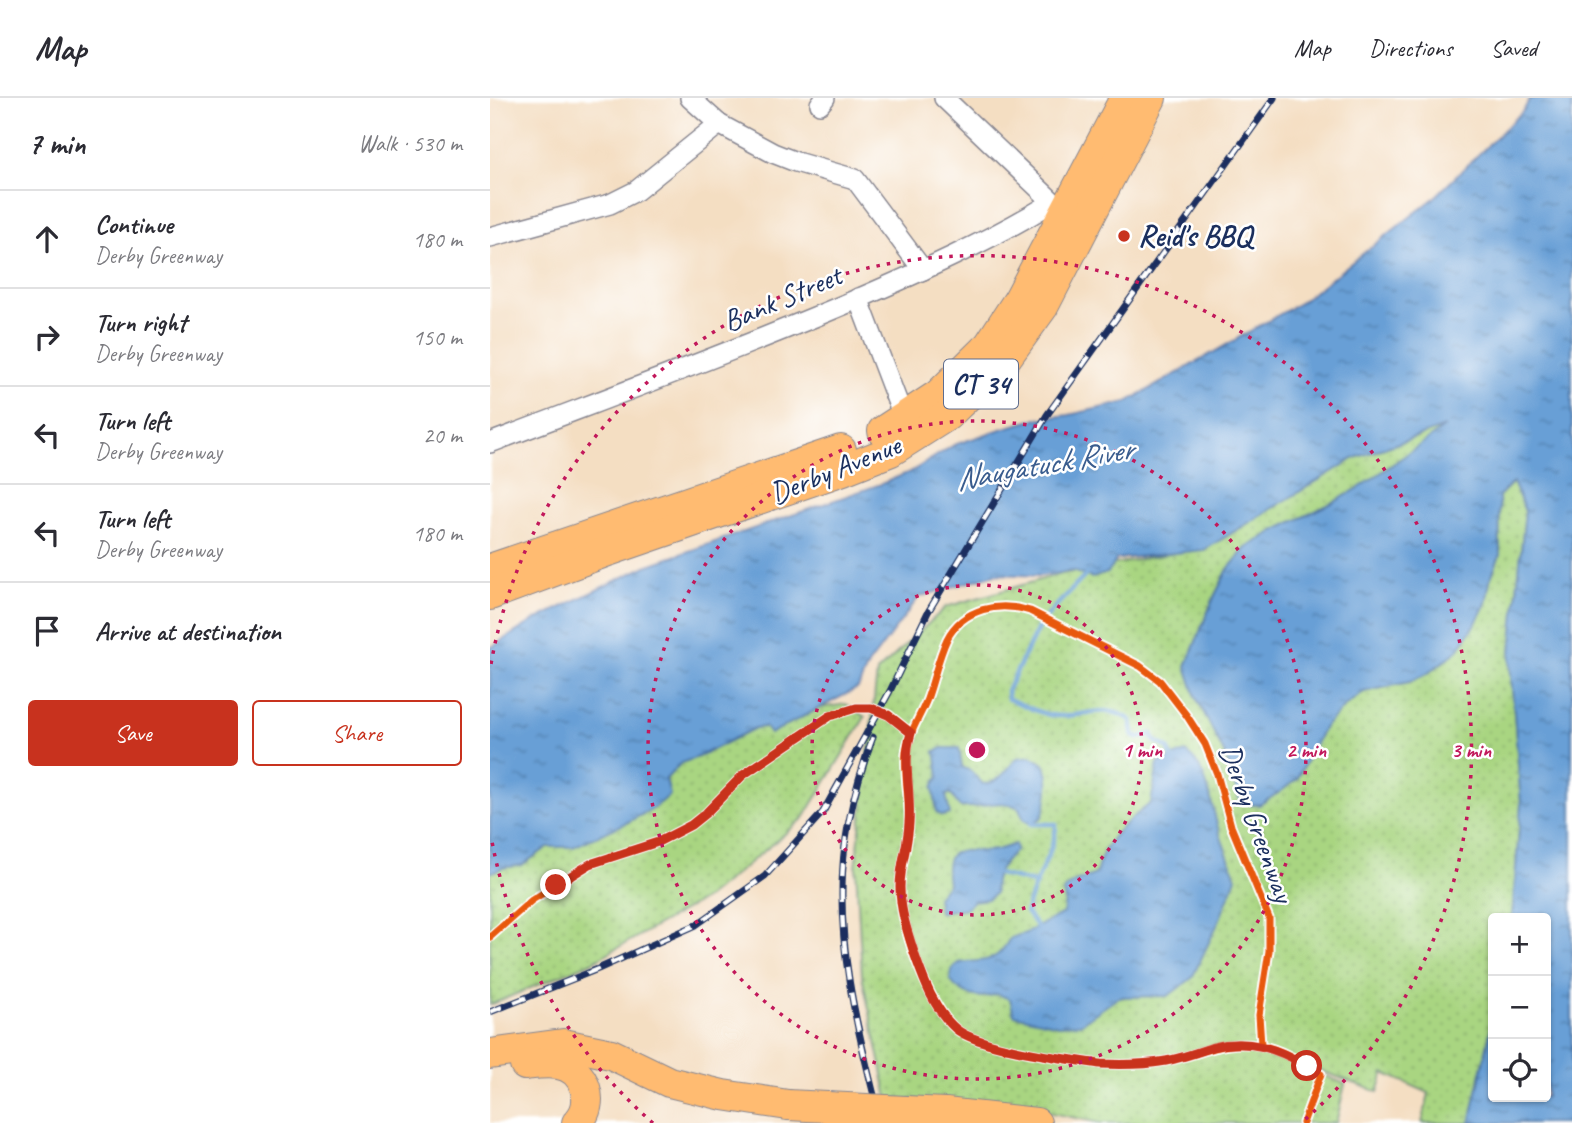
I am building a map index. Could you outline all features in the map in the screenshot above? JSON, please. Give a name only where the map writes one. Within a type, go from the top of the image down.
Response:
[{"type":"highway","name":"CT 34","points":[[1068,211],[1125,98]]},
{"type":"highway","name":"CT 34","points":[[1068,211],[1152,98]]},
{"type":"highway","name":"Derby Avenue","points":[[811,470],[904,419],[938,395],[989,345],[1019,299],[1068,211]]},
{"type":"highway","name":"Derby Avenue","points":[[491,586],[605,541],[811,470],[891,451],[948,415],[1004,361],[1043,307],[1068,211]]},
{"type":"highway","points":[[490,1054],[563,1044],[611,1054],[669,1082],[774,1104],[945,1113],[1036,1123]]},
{"type":"highway","points":[[490,1072],[528,1064],[559,1064],[568,1067],[576,1073],[587,1091],[586,1111],[576,1123]]},
{"type":"street","points":[[690,98],[719,124],[784,158],[855,178],[923,270]]},
{"type":"street","points":[[944,98],[1068,211]]},
{"type":"street","points":[[490,237],[581,213],[636,191],[719,124]]},
{"type":"street","name":"Bank Street","points":[[490,443],[661,379],[858,298],[923,270],[1022,221],[1068,211]]},
{"type":"street","points":[[858,298],[904,419]]},
{"type":"green space","points":[[1448,426],[1362,486],[1246,548],[1228,569],[1186,666],[1196,697],[1226,757],[1235,787],[1259,805],[1297,779],[1324,727],[1347,704],[1364,692],[1409,682],[1442,663],[1486,603],[1490,580],[1500,555],[1499,496],[1513,482],[1525,511],[1510,662],[1521,804],[1512,913],[1488,913],[1488,1042],[1470,1123],[1422,1123],[1429,1093],[1384,1073],[1378,1092],[1274,1055],[1345,1084],[1336,1123],[1100,1123],[1033,1109],[888,1098],[862,976],[856,867],[877,672],[946,607],[1057,575],[1189,550],[1204,550],[1355,458]]},
{"type":"green space","points":[[846,704],[865,717],[804,818],[708,897],[592,962],[490,1005],[490,873],[522,865],[548,847],[573,847],[654,808],[669,795],[666,779],[680,763],[698,757],[755,728],[765,727],[770,733],[820,708]]},
{"type":"water","name":"Naugatuck River","points":[[1530,98],[1572,98],[1572,1123],[1470,1123],[1488,1042],[1488,1102],[1551,1102],[1551,913],[1512,913],[1521,804],[1510,662],[1525,511],[1513,482],[1499,496],[1500,555],[1490,580],[1486,603],[1457,651],[1427,674],[1409,682],[1364,692],[1347,704],[1324,727],[1297,779],[1259,805],[1251,805],[1239,798],[1226,757],[1196,697],[1186,666],[1228,569],[1246,548],[1362,486],[1445,427],[1355,458],[1204,550],[1117,559],[1108,573],[1092,578],[1073,571],[1040,576],[995,574],[919,597],[868,665],[858,688],[770,734],[765,727],[755,728],[681,763],[666,779],[670,795],[654,808],[628,822],[573,847],[548,847],[522,865],[490,873],[490,648],[535,620],[646,566],[881,484],[912,471],[954,445],[1036,419],[1069,415],[1127,402],[1301,302],[1433,199],[1524,110]]},
{"type":"water","points":[[959,748],[962,767],[971,771],[983,784],[998,778],[1017,758],[1031,756],[1044,764],[1048,790],[1042,817],[1031,824],[1024,820],[1019,808],[1004,803],[960,807],[950,793],[946,795],[950,814],[943,816],[937,813],[933,787],[939,776],[935,751]]},
{"type":"water","points":[[1185,752],[1193,758],[1204,776],[1219,831],[1236,878],[1192,978],[1168,996],[1119,997],[1080,1024],[1058,1025],[1014,1015],[1010,999],[997,994],[984,997],[971,995],[959,990],[950,980],[952,970],[958,963],[988,960],[1005,947],[1010,938],[1026,933],[1063,913],[1063,891],[1072,883],[1096,874],[1104,851],[1116,833],[1151,803],[1158,763]]},
{"type":"water","points":[[1015,844],[1016,850],[997,874],[995,893],[988,899],[973,901],[967,908],[939,912],[937,897],[948,884],[947,862],[950,856],[960,851],[991,851]]},
{"type":"waterway","points":[[1089,572],[1038,628],[1007,691],[1008,699],[1050,715],[1072,716],[1101,711],[1120,714],[1131,720],[1133,735],[1138,738],[1152,734],[1155,741],[1168,748],[1173,760]]},
{"type":"waterway","points":[[1031,824],[1056,824],[1052,844],[1026,912],[1040,931]]},
{"type":"waterway","points":[[998,874],[1034,883]]},
{"type":"railway","points":[[490,1012],[598,969],[696,925],[765,876],[823,812],[890,691],[928,612],[1047,415],[1274,98]]},
{"type":"railway","points":[[873,737],[856,790],[847,831],[842,915],[856,1020],[881,1123]]},
{"type":"cycle path","name":"Derby Greenway","points":[[1261,1045],[1259,1015],[1269,951],[1269,918],[1231,826],[1217,774],[1205,744],[1187,716],[1160,681],[1140,666],[1030,611],[994,607],[962,620],[947,639],[927,699],[907,746],[909,830],[900,885],[904,920],[917,962],[946,1018],[957,1030],[985,1042],[1025,1052],[1100,1064],[1158,1062],[1237,1044],[1270,1048],[1321,1074],[1303,1123]]},
{"type":"cycle path","points":[[490,937],[532,900],[590,864],[658,842],[691,825],[743,775],[830,716],[856,708],[871,708],[889,715],[911,733]]},
{"type":"place","name":"Reid's BBQ","points":[[1124,236]]},
{"type":"route","points":[[556,885],[590,864],[681,832],[706,813],[743,775],[830,716],[856,708],[871,708],[888,715],[911,733],[905,768],[909,824],[900,887],[901,902],[905,922],[928,989],[945,1018],[957,1029],[978,1040],[1100,1064],[1168,1061],[1217,1046],[1245,1044],[1273,1049],[1307,1066]]}]
